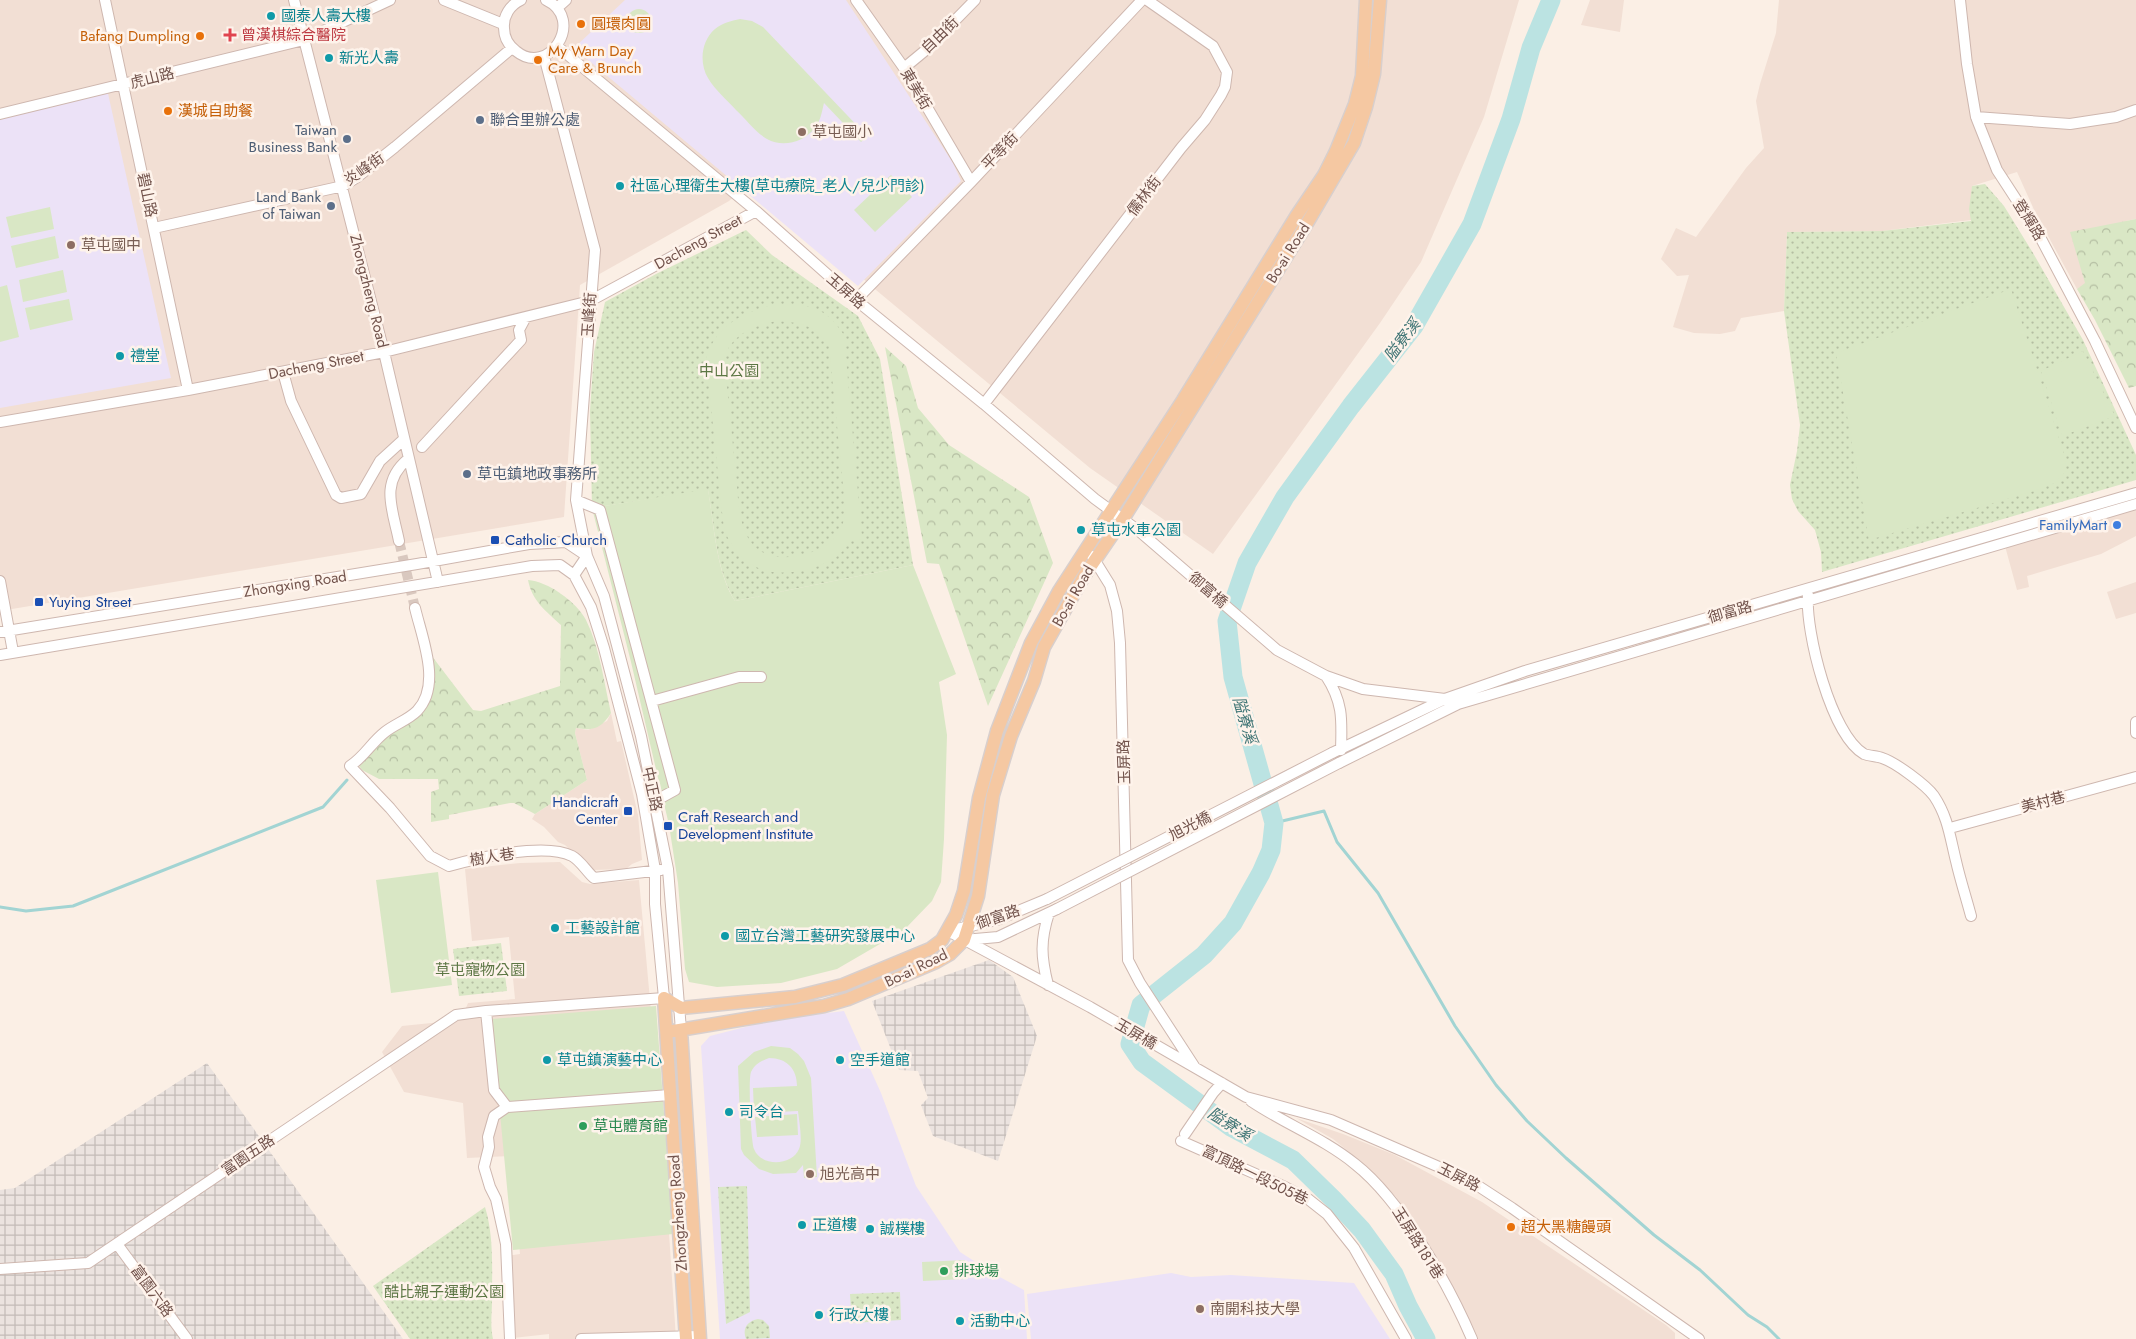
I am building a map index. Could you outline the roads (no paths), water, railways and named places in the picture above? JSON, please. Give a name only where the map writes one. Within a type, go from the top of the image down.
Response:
[{"type":"main road","name":"Bo-ai Road","points":[[681,1008],[769,1000],[832,989],[930,949],[942,940],[948,932],[964,891],[979,798],[997,730],[1031,643],[1059,591],[1183,400],[1297,215],[1324,175],[1355,104],[1362,76],[1366,0]]},
{"type":"main road","name":"Bo-ai Road","points":[[666,1032],[824,1006],[848,999],[936,962],[950,954],[964,940],[970,927],[978,896],[993,795],[1011,736],[1034,681],[1044,647],[1094,561],[1306,225],[1354,143],[1366,107],[1374,74],[1380,0]]},
{"type":"main road","points":[[664,998],[681,1008]]},
{"type":"main road","name":"Zhongzheng Road","points":[[664,998],[686,1338]]},
{"type":"main road","name":"Zhongzheng Road","points":[[681,1030],[700,1338]]},
{"type":"street","name":"碧山路","points":[[105,0],[188,390]]},
{"type":"street","name":"Zhongzheng Road","points":[[294,0],[343,186],[438,582]]},
{"type":"street","name":"虎山路","points":[[0,114],[304,40],[390,0]]},
{"type":"street","points":[[444,0],[503,24]]},
{"type":"street","points":[[521,0],[511,7],[503,24],[506,41],[512,48],[527,57],[544,56],[557,46],[562,37],[564,27],[562,16],[557,8],[546,0]]},
{"type":"street","points":[[557,8],[566,0]]},
{"type":"street","name":"東美街","points":[[856,0],[904,68],[971,182]]},
{"type":"street","name":"自由街","points":[[904,68],[927,49],[975,0]]},
{"type":"street","name":"平等街","points":[[856,300],[971,182],[1142,0]]},
{"type":"street","name":"儒林街","points":[[984,404],[1181,148],[1205,120],[1225,87],[1227,72],[1213,46],[1146,0]]},
{"type":"street","name":"登輝路","points":[[1960,0],[1967,64],[1976,117],[1997,170],[2038,233],[2095,341],[2136,428]]},
{"type":"street","name":"玉屏路","points":[[557,46],[756,211],[856,300],[1112,511],[1139,531]]},
{"type":"street","name":"炎峰街","points":[[154,228],[343,186],[395,147],[512,48]]},
{"type":"street","name":"玉峰街","points":[[544,56],[595,250],[576,500],[586,556]]},
{"type":"street","points":[[1976,117],[2070,124],[2116,117],[2136,110]]},
{"type":"street","name":"Dacheng Street","points":[[0,422],[188,390],[384,352],[590,301],[756,211]]},
{"type":"street","points":[[422,447],[521,340],[519,330],[526,317]]},
{"type":"street","points":[[283,372],[291,401],[336,495],[341,498],[361,494],[380,460],[403,440]]},
{"type":"street","points":[[399,541],[389,493],[391,481],[396,471],[408,460]]},
{"type":"street","name":"御富路","points":[[1337,751],[1445,699],[1525,671],[1809,590],[2136,493]]},
{"type":"street","points":[[576,500],[600,510],[675,790],[655,801],[643,801]]},
{"type":"street","name":"御富路","points":[[1340,763],[1458,704],[2136,504]]},
{"type":"street","name":"御富橋","points":[[1139,531],[1277,650],[1326,676]]},
{"type":"street","name":"Zhongxing Road","points":[[4,631],[549,542],[566,542],[586,556]]},
{"type":"street","name":"玉屏路","points":[[1088,546],[1094,561],[1110,585],[1117,611],[1120,643],[1128,960],[1140,983],[1194,1067]]},
{"type":"street","points":[[574,576],[586,556]]},
{"type":"street","name":"中正路","points":[[586,556],[604,596],[641,736],[655,801],[668,869],[681,1008],[681,1030]]},
{"type":"street","name":"Zhongxing Road","points":[[0,655],[532,566],[560,565],[574,576]]},
{"type":"street","name":"中正路","points":[[574,576],[591,606],[604,648],[629,738],[643,801],[655,870],[655,904],[664,998]]},
{"type":"street","points":[[0,581],[4,631],[13,652]]},
{"type":"street","points":[[1809,590],[1808,601],[1814,647],[1825,691],[1848,737],[1864,754],[1884,758],[1920,782],[1934,796],[1950,828],[1956,860],[1971,916]]},
{"type":"street","name":"樹人巷","points":[[415,608],[426,653],[429,675],[428,692],[418,710],[379,737],[363,757],[350,766],[390,808],[430,856],[449,866],[488,856],[553,852],[572,856],[594,878],[668,869]]},
{"type":"street","points":[[1326,676],[1364,689],[1445,699],[1458,704]]},
{"type":"street","points":[[1326,676],[1336,691],[1341,708],[1337,751]]},
{"type":"street","points":[[652,702],[739,677],[761,677]]},
{"type":"street","points":[[2136,722],[2136,733]]},
{"type":"street","name":"旭光橋","points":[[1047,899],[1337,751]]},
{"type":"street","name":"旭光橋","points":[[1053,911],[1340,763]]},
{"type":"street","name":"美村巷","points":[[1950,828],[2136,777]]},
{"type":"street","name":"御富路","points":[[948,932],[997,920],[1047,899]]},
{"type":"street","points":[[1048,985],[1041,958],[1042,941],[1053,911]]},
{"type":"street","name":"御富路","points":[[964,940],[998,936],[1053,911]]},
{"type":"street","points":[[948,932],[1048,985]]},
{"type":"street","name":"玉屏橋","points":[[1048,985],[1183,1061]]},
{"type":"street","name":"富園五路","points":[[0,1268],[88,1263],[456,1015],[486,1011],[664,998]]},
{"type":"street","points":[[486,1011],[494,1090],[507,1107]]},
{"type":"street","name":"玉屏路","points":[[1183,1061],[1246,1097],[1331,1120],[1469,1180],[1699,1339]]},
{"type":"street","name":"富頂路一段505巷","points":[[1222,1083],[1183,1137],[1308,1199],[1327,1214],[1354,1248],[1406,1339]]},
{"type":"street","points":[[510,1339],[506,1244],[496,1199],[484,1167],[489,1147],[488,1137],[494,1116],[507,1107],[670,1096]]},
{"type":"street","name":"玉屏路181巷","points":[[1246,1097],[1266,1111],[1336,1150],[1357,1165],[1389,1199],[1404,1218],[1438,1272],[1463,1317],[1472,1339]]},
{"type":"street","name":"富園六路","points":[[117,1244],[187,1339]]},
{"type":"street","points":[[581,1339],[700,1338]]},
{"type":"waterway","name":"隘寮溪","points":[[1426,1339],[1408,1306],[1394,1274],[1362,1230],[1333,1199],[1293,1160],[1231,1127],[1142,1062],[1130,1044],[1141,1005],[1204,955],[1233,923],[1261,873],[1271,850],[1274,823],[1233,677],[1227,621],[1247,563],[1285,497],[1351,406],[1414,326],[1472,224],[1511,119],[1531,48],[1551,0]]},
{"type":"waterway","points":[[0,907],[26,911],[73,906],[323,807],[347,780]]},
{"type":"waterway","points":[[1274,823],[1324,811],[1337,842],[1378,893],[1455,1026],[1496,1085],[1527,1121],[1654,1235],[1700,1270],[1748,1315],[1767,1327],[1779,1339]]},
{"type":"tunnel","points":[[399,541],[415,608]]},
{"type":"place","name":"國泰人壽大樓","points":[[271,16]]},
{"type":"place","name":"圓環肉圓","points":[[581,24]]},
{"type":"place","name":"曾漢棋綜合醫院","points":[[230,35]]},
{"type":"place","name":"Bafang Dumpling","points":[[200,36]]},
{"type":"place","name":"新光人壽","points":[[329,58]]},
{"type":"place","name":"My Warn Day Care & Brunch","points":[[538,60]]},
{"type":"place","name":"漢城自助餐","points":[[168,111]]},
{"type":"place","name":"聯合里辦公處","points":[[480,120]]},
{"type":"place","name":"草屯國小","points":[[802,132]]},
{"type":"place","name":"Taiwan Business Bank","points":[[347,139]]},
{"type":"place","name":"社區心理衛生大樓(草屯療院_老人/兒少門診)","points":[[620,186]]},
{"type":"place","name":"Land Bank of Taiwan","points":[[331,206]]},
{"type":"place","name":"草屯國中","points":[[71,245]]},
{"type":"place","name":"禮堂","points":[[120,356]]},
{"type":"place","name":"草屯鎮地政事務所","points":[[467,474]]},
{"type":"place","name":"FamilyMart","points":[[2117,525]]},
{"type":"place","name":"草屯水車公園","points":[[1081,530]]},
{"type":"place","name":"Catholic Church","points":[[495,540]]},
{"type":"place","name":"Yuying Street","points":[[39,602]]},
{"type":"place","name":"Handicraft Center","points":[[628,811]]},
{"type":"place","name":"Craft Research and Development Institute","points":[[668,826]]},
{"type":"place","name":"工藝設計館","points":[[555,928]]},
{"type":"place","name":"國立台灣工藝研究發展中心","points":[[725,936]]},
{"type":"place","name":"草屯鎮演藝中心","points":[[547,1060]]},
{"type":"place","name":"空手道館","points":[[840,1060]]},
{"type":"place","name":"司令台","points":[[729,1112]]},
{"type":"place","name":"草屯體育館","points":[[583,1126]]},
{"type":"place","name":"旭光高中","points":[[810,1174]]},
{"type":"place","name":"正道樓","points":[[802,1225]]},
{"type":"place","name":"超大黑糖饅頭","points":[[1511,1227]]},
{"type":"place","name":"誠樸樓","points":[[870,1229]]},
{"type":"place","name":"排球場","points":[[944,1271]]},
{"type":"place","name":"南開科技大學","points":[[1200,1309]]},
{"type":"place","name":"行政大樓","points":[[819,1315]]},
{"type":"place","name":"活動中心","points":[[960,1321]]},
{"type":"park label","name":"中山公園","points":[[729,371]]},
{"type":"park label","name":"草屯寵物公園","points":[[480,970]]},
{"type":"park label","name":"酷比親子運動公園","points":[[444,1292]]}]
